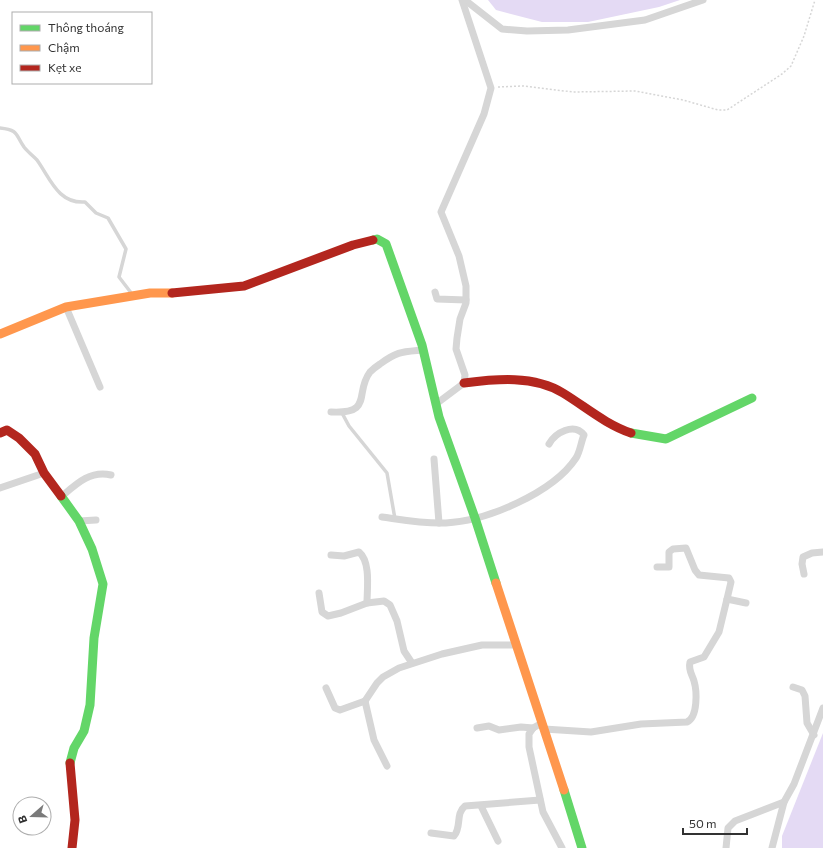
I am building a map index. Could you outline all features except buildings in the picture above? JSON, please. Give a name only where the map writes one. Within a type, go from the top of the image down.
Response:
[{"type":"street","points":[[464,0],[502,30],[528,31],[568,30],[645,20],[703,0]]},
{"type":"street","points":[[464,0],[491,88],[484,114],[441,212],[465,274],[466,300],[460,319],[456,349],[465,375],[464,383]]},
{"type":"street","points":[[0,334],[66,307],[150,293],[180,293],[244,286],[353,245],[377,240],[386,244],[423,350],[436,404],[475,518],[582,848]]},
{"type":"street","points":[[435,292],[437,299],[466,300]]},
{"type":"street","points":[[66,307],[100,387]]},
{"type":"street","points":[[331,412],[342,413],[356,408],[362,400],[366,379],[371,371],[398,352],[423,350]]},
{"type":"street","points":[[436,404],[464,383],[498,379],[530,380],[565,394],[604,423],[628,434],[651,439],[666,439],[752,398]]},
{"type":"street","points":[[382,517],[439,523],[475,518],[536,494],[554,481],[576,458],[584,435],[577,430],[568,429],[552,439],[549,444]]},
{"type":"street","points":[[0,433],[7,430],[27,445],[35,454],[44,473],[78,521],[92,548],[103,584],[94,638],[90,705],[84,731],[74,748],[69,765],[75,820],[72,848]]},
{"type":"street","points":[[434,459],[439,523]]},
{"type":"street","points":[[0,488],[44,473]]},
{"type":"street","points":[[61,496],[89,476],[102,473],[111,475]]},
{"type":"street","points":[[78,521],[96,520]]},
{"type":"street","points":[[477,728],[491,726],[499,730],[543,726],[591,732],[641,724],[690,721],[694,716],[695,702],[694,682],[690,674],[690,662],[704,656],[719,632],[731,582],[729,578],[699,575],[694,570],[686,548],[673,549],[669,552],[669,567],[657,567]]},
{"type":"street","points":[[331,555],[344,556],[359,552],[362,555],[366,568],[367,603]]},
{"type":"street","points":[[804,574],[802,564],[803,557],[812,553],[823,552]]},
{"type":"street","points":[[319,593],[322,612],[328,616],[341,614],[367,603],[384,601],[390,605],[397,621],[404,651],[412,663]]},
{"type":"street","points":[[726,599],[746,603]]},
{"type":"street","points":[[326,688],[335,708],[340,710],[365,701],[384,677],[412,663],[442,654],[482,645],[515,645]]},
{"type":"street","points":[[792,688],[802,690],[805,696],[807,723],[814,735]]},
{"type":"street","points":[[365,701],[374,740],[387,766]]},
{"type":"street","points":[[772,848],[784,802],[794,784],[814,735],[823,708]]},
{"type":"street","points":[[533,728],[529,734],[529,747],[540,800],[552,832],[562,848]]},
{"type":"street","points":[[431,833],[454,836],[457,830],[458,815],[462,808],[540,800]]},
{"type":"street","points":[[726,848],[728,828],[735,821],[784,802]]},
{"type":"street","points":[[481,806],[498,841]]},
{"type":"lane","points":[[0,128],[10,130],[18,135],[23,146],[36,160],[52,186],[66,198],[73,202],[85,202],[96,213],[108,218],[126,249],[126,254],[119,277],[134,296]]},
{"type":"lane","points":[[342,413],[349,426],[387,472],[395,519]]},
{"type":"path","points":[[491,88],[523,86],[573,92],[635,91],[683,100],[718,110],[727,110],[782,74],[791,66],[804,36],[815,0]]},
{"type":"shaded area","points":[[488,0],[680,0],[659,7],[588,22],[542,22],[496,10]]},
{"type":"shaded area","points":[[823,733],[823,848],[782,848],[782,836]]},
{"type":"traffic: fast","points":[[373,240],[377,239],[386,244],[422,345],[439,417],[475,518],[496,583]]},
{"type":"traffic: fast","points":[[631,433],[666,439],[752,398]]},
{"type":"traffic: fast","points":[[61,496],[79,521],[92,549],[103,584],[94,638],[90,705],[84,731],[74,748],[70,763]]},
{"type":"traffic: fast","points":[[564,790],[582,848]]},
{"type":"traffic: slow","points":[[0,334],[66,307],[150,293],[172,293]]},
{"type":"traffic: slow","points":[[496,583],[564,790]]},
{"type":"traffic: jam","points":[[172,293],[244,286],[353,245],[373,240]]},
{"type":"traffic: jam","points":[[464,383],[489,380],[515,380],[540,383],[563,393],[604,420],[631,433]]},
{"type":"traffic: jam","points":[[0,433],[7,430],[19,438],[35,454],[44,473],[61,496]]},
{"type":"traffic: jam","points":[[70,763],[75,820],[72,848]]}]
